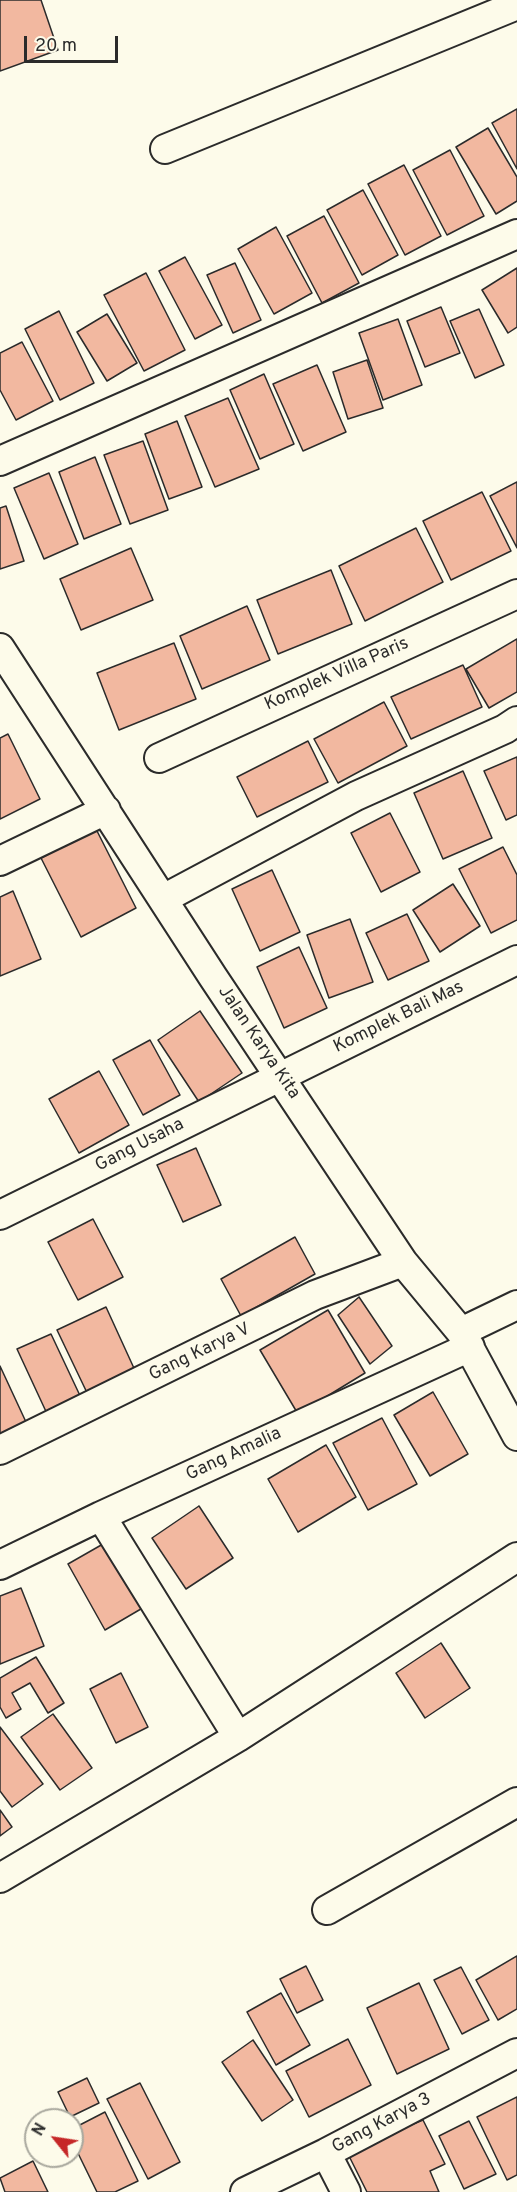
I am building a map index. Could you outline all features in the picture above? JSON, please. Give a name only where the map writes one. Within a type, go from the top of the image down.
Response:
[{"type":"street","points":[[165,149],[517,5]]},
{"type":"street","points":[[0,461],[517,234]]},
{"type":"street","name":"Komplek Villa Paris","points":[[159,758],[517,594]]},
{"type":"street","name":"Jalan Karya Kita","points":[[0,648],[403,1262],[465,1340],[517,1436]]},
{"type":"street","points":[[163,899],[356,796],[505,729],[517,721]]},
{"type":"street","points":[[0,861],[106,810]]},
{"type":"street","name":"Komplek Bali Mas","points":[[280,1076],[517,960]]},
{"type":"street","name":"Gang Usaha","points":[[0,1215],[280,1076]]},
{"type":"street","name":"Gang Karya V","points":[[0,1450],[315,1295],[403,1262]]},
{"type":"street","name":"Gang Amalia","points":[[0,1565],[465,1340],[517,1305]]},
{"type":"street","points":[[101,1516],[238,1737]]},
{"type":"street","points":[[0,1878],[238,1737],[517,1557]]},
{"type":"street","points":[[327,1910],[517,1802]]},
{"type":"street","name":"Gang Karya 3","points":[[245,2192],[326,2153],[517,2053]]},
{"type":"street","points":[[326,2153],[346,2192]]},
{"type":"building","points":[[0,0],[41,0],[58,50],[0,71]]},
{"type":"building","points":[[517,109],[517,169],[492,123]]},
{"type":"building","points":[[488,128],[517,177],[517,201],[496,214],[456,147]]},
{"type":"building","points":[[450,150],[484,216],[447,235],[413,170]]},
{"type":"building","points":[[404,165],[441,236],[405,255],[368,184]]},
{"type":"building","points":[[363,190],[398,255],[362,275],[327,210]]},
{"type":"building","points":[[324,216],[359,283],[322,303],[287,236]]},
{"type":"building","points":[[276,227],[312,293],[274,314],[238,249]]},
{"type":"building","points":[[185,257],[222,325],[195,339],[159,271]]},
{"type":"building","points":[[235,263],[261,320],[233,333],[207,275]]},
{"type":"building","points":[[517,268],[517,327],[508,333],[482,290]]},
{"type":"building","points":[[146,273],[185,350],[144,371],[104,295]]},
{"type":"building","points":[[441,307],[460,353],[425,367],[407,321]]},
{"type":"building","points":[[479,309],[504,365],[475,378],[450,321]]},
{"type":"building","points":[[59,311],[94,383],[60,400],[25,329]]},
{"type":"building","points":[[107,314],[137,363],[107,381],[77,332]]},
{"type":"building","points":[[398,319],[422,385],[383,400],[359,333]]},
{"type":"building","points":[[22,342],[53,401],[16,420],[0,390],[0,353]]},
{"type":"building","points":[[367,360],[383,408],[348,419],[333,372]]},
{"type":"building","points":[[317,365],[346,432],[303,451],[273,384]]},
{"type":"building","points":[[264,374],[294,444],[260,459],[230,390]]},
{"type":"building","points":[[228,398],[259,469],[215,487],[185,416]]},
{"type":"building","points":[[177,421],[202,487],[169,499],[145,434]]},
{"type":"building","points":[[143,441],[168,510],[130,524],[104,455]]},
{"type":"building","points":[[95,457],[121,524],[84,539],[59,472]]},
{"type":"building","points":[[49,473],[78,544],[44,559],[14,488]]},
{"type":"building","points":[[517,482],[517,548],[490,496]]},
{"type":"building","points":[[482,492],[511,551],[451,580],[423,521]]},
{"type":"building","points":[[6,506],[24,561],[0,569],[0,508]]},
{"type":"building","points":[[416,528],[443,582],[365,621],[339,566]]},
{"type":"building","points":[[131,548],[153,600],[81,630],[60,579]]},
{"type":"building","points":[[331,570],[352,624],[278,654],[257,600]]},
{"type":"building","points":[[247,606],[270,660],[202,689],[180,636]]},
{"type":"building","points":[[517,639],[517,692],[489,708],[466,669]]},
{"type":"building","points":[[174,643],[196,699],[119,730],[97,673]]},
{"type":"building","points":[[463,665],[482,707],[411,739],[391,697]]},
{"type":"building","points":[[384,702],[407,746],[338,783],[314,739]]},
{"type":"building","points":[[8,734],[40,799],[0,819],[0,738]]},
{"type":"building","points":[[308,741],[328,782],[257,817],[237,777]]},
{"type":"building","points":[[517,757],[517,815],[506,820],[484,771]]},
{"type":"building","points":[[463,771],[492,838],[443,859],[414,793]]},
{"type":"building","points":[[390,813],[420,872],[381,892],[351,833]]},
{"type":"building","points":[[96,829],[136,908],[81,937],[41,858]]},
{"type":"building","points":[[503,847],[517,875],[517,920],[491,933],[459,869]]},
{"type":"building","points":[[272,870],[300,932],[260,951],[232,889]]},
{"type":"building","points":[[453,884],[480,926],[440,952],[413,910]]},
{"type":"building","points":[[13,891],[41,959],[0,976],[0,897]]},
{"type":"building","points":[[407,914],[429,961],[388,980],[366,933]]},
{"type":"building","points":[[350,919],[373,982],[329,998],[307,935]]},
{"type":"building","points":[[299,947],[327,1008],[284,1028],[257,967]]},
{"type":"building","points":[[200,1011],[242,1073],[199,1102],[158,1040]]},
{"type":"building","points":[[150,1040],[180,1095],[143,1115],[113,1060]]},
{"type":"building","points":[[99,1071],[129,1125],[79,1153],[49,1099]]},
{"type":"building","points":[[196,1148],[221,1205],[183,1222],[157,1165]]},
{"type":"building","points":[[93,1219],[123,1277],[78,1300],[48,1242]]},
{"type":"building","points":[[295,1237],[315,1274],[241,1316],[221,1279]]},
{"type":"building","points":[[359,1297],[392,1346],[370,1364],[338,1315]]},
{"type":"building","points":[[106,1307],[138,1377],[90,1399],[57,1330]]},
{"type":"building","points":[[328,1310],[365,1373],[298,1414],[260,1350]]},
{"type":"building","points":[[51,1334],[83,1402],[49,1418],[17,1349]]},
{"type":"building","points":[[0,1366],[26,1422],[0,1435]]},
{"type":"building","points":[[433,1392],[468,1454],[430,1476],[394,1415]]},
{"type":"building","points":[[382,1418],[417,1484],[368,1510],[333,1443]]},
{"type":"building","points":[[326,1445],[356,1497],[298,1532],[268,1479]]},
{"type":"building","points":[[199,1506],[233,1558],[186,1589],[152,1538]]},
{"type":"building","points":[[110,1540],[146,1606],[105,1630],[68,1564]]},
{"type":"building","points":[[21,1588],[44,1646],[0,1664],[0,1596]]},
{"type":"building","points":[[441,1643],[470,1688],[425,1718],[396,1673]]},
{"type":"building","points":[[36,1657],[64,1703],[48,1713],[30,1683],[12,1693],[21,1709],[6,1718],[0,1707],[0,1678]]},
{"type":"building","points":[[121,1673],[148,1727],[116,1743],[90,1689]]},
{"type":"building","points":[[53,1714],[92,1768],[60,1790],[21,1737]]},
{"type":"building","points":[[0,1727],[43,1784],[12,1807],[0,1791]]},
{"type":"building","points":[[0,1810],[12,1827],[0,1836]]},
{"type":"building","points":[[517,1956],[517,2009],[498,2020],[476,1980]]},
{"type":"building","points":[[306,1966],[323,2000],[297,2013],[280,1979]]},
{"type":"building","points":[[461,1967],[489,2020],[462,2034],[434,1980]]},
{"type":"building","points":[[419,1983],[449,2049],[397,2074],[367,2008]]},
{"type":"building","points":[[281,1993],[310,2045],[276,2065],[247,2012]]},
{"type":"building","points":[[348,2039],[371,2085],[309,2117],[286,2071]]},
{"type":"building","points":[[253,2040],[293,2100],[262,2121],[222,2062]]},
{"type":"building","points":[[87,2078],[99,2103],[84,2110],[84,2108],[66,2108],[58,2092]]},
{"type":"building","points":[[140,2083],[180,2162],[148,2179],[107,2099]]},
{"type":"building","points":[[517,2097],[517,2175],[507,2180],[477,2117]]},
{"type":"building","points":[[105,2112],[138,2181],[115,2192],[97,2192],[84,2165],[84,2123]]},
{"type":"building","points":[[423,2120],[445,2164],[430,2171],[439,2192],[367,2192],[346,2150],[404,2121],[408,2126]]},
{"type":"building","points":[[469,2121],[496,2174],[464,2189],[439,2136]]},
{"type":"building","points":[[24,2166],[24,2168],[36,2168],[48,2192],[5,2192],[0,2178]]}]
